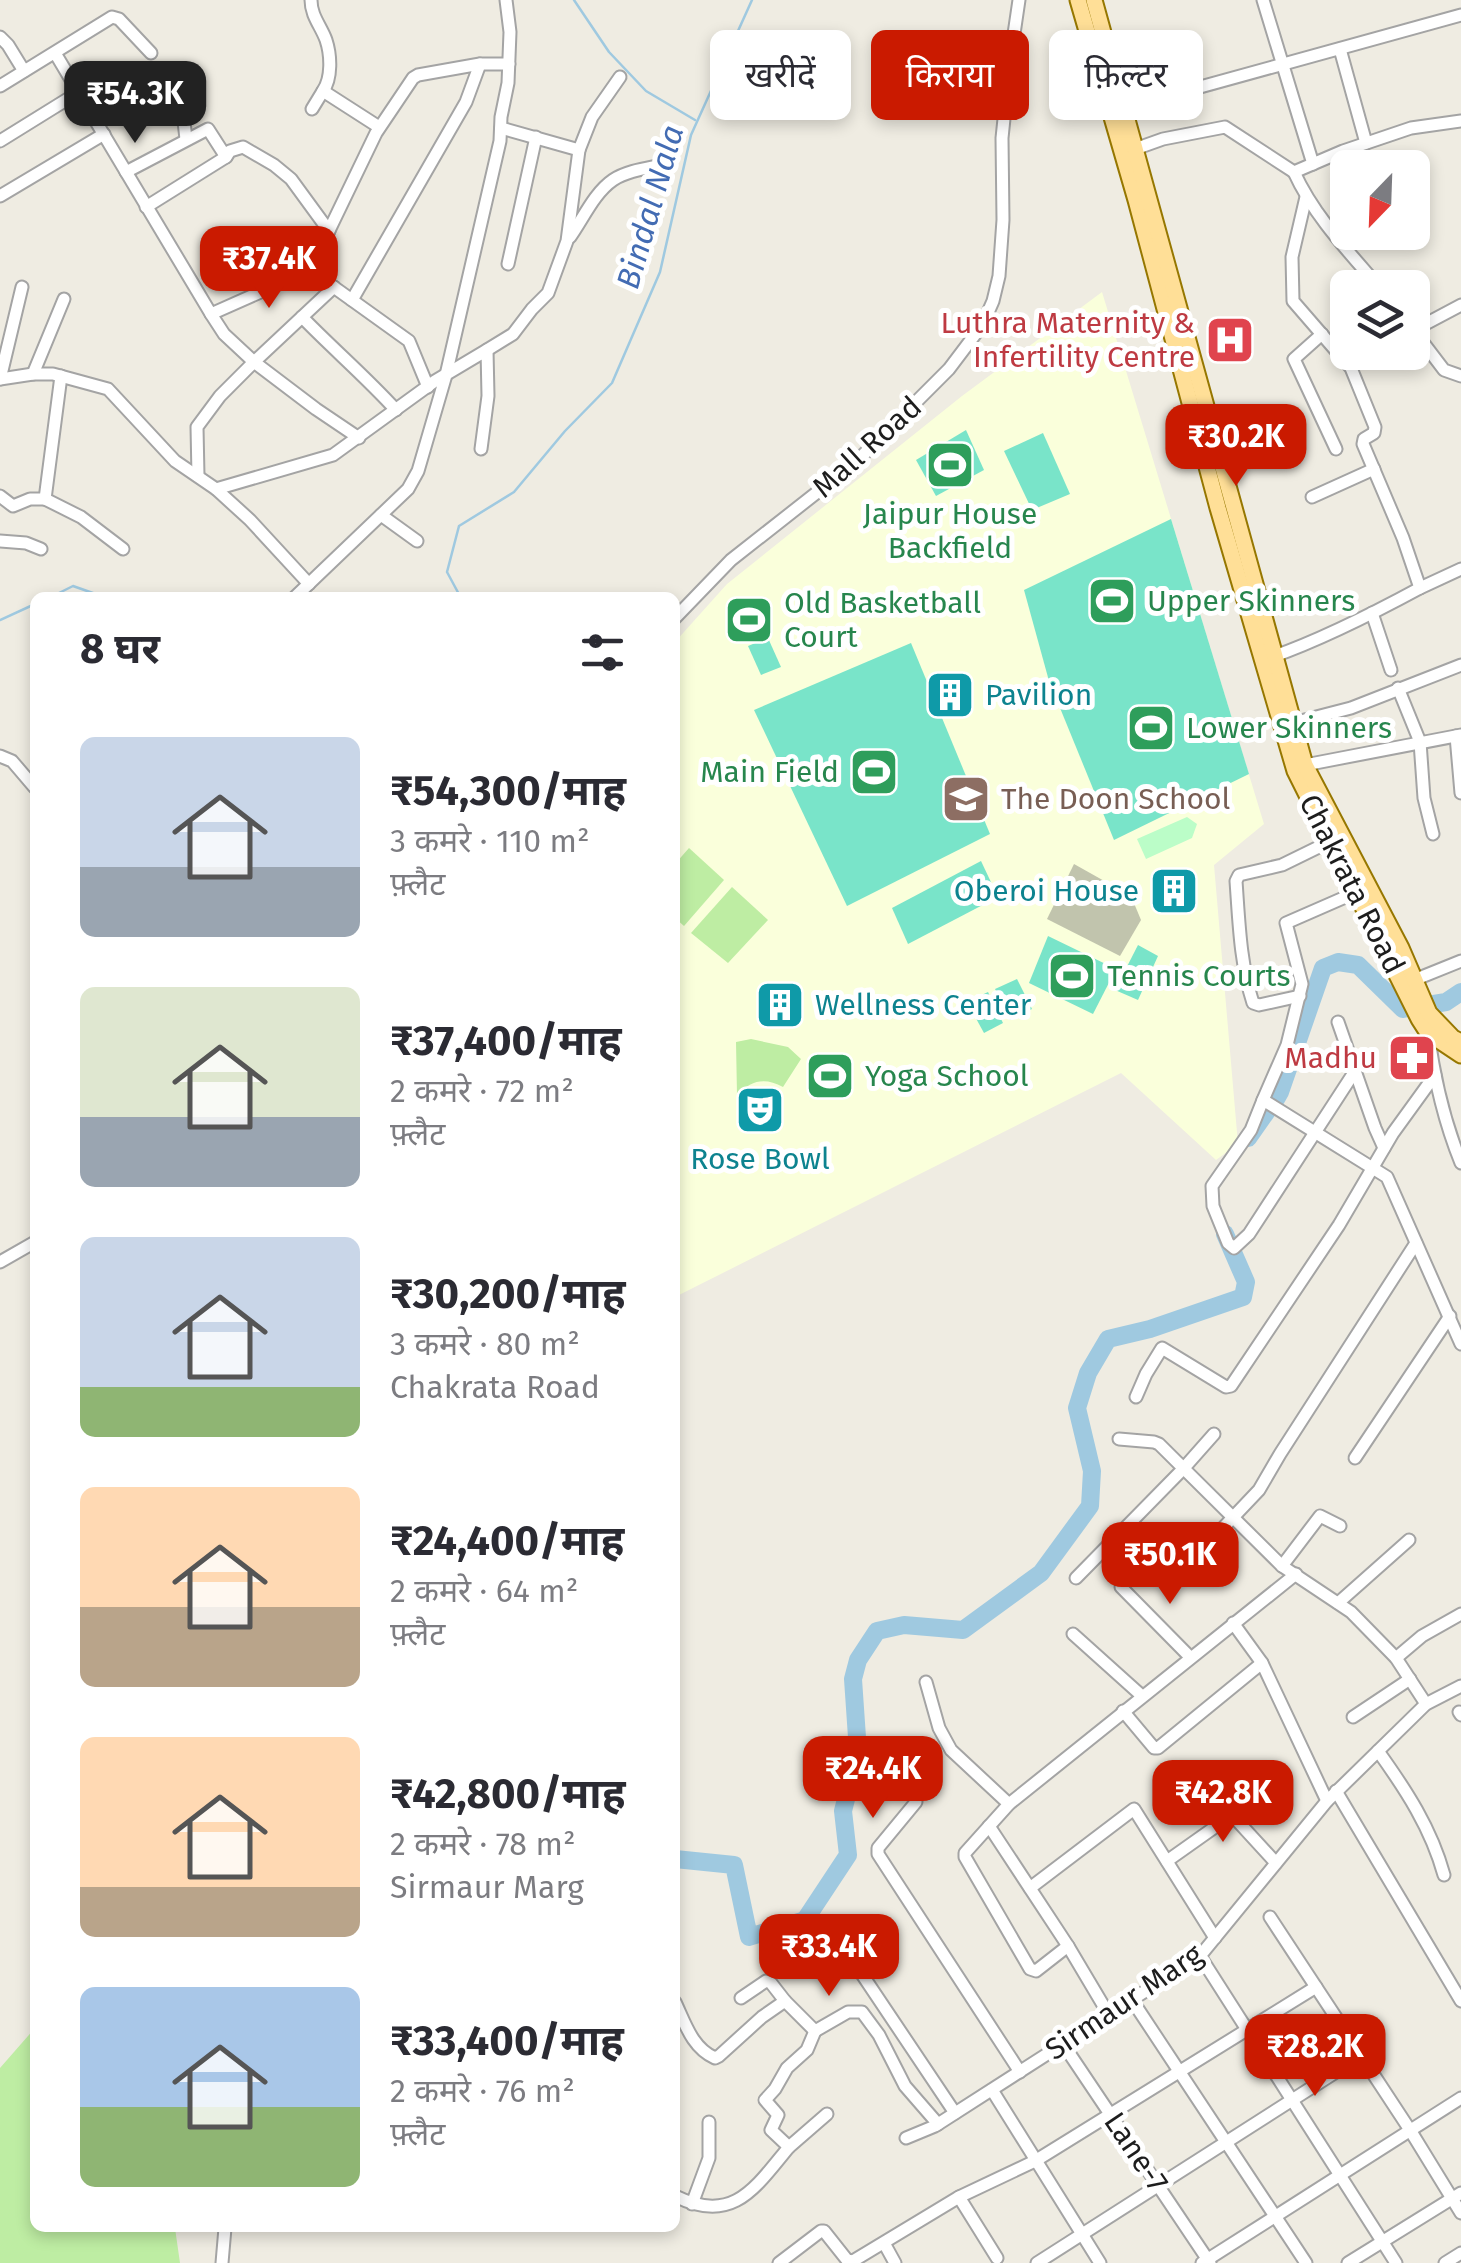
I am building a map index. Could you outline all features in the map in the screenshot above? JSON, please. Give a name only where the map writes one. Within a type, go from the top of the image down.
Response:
[{"type":"main road","name":"Chakrata Road","points":[[1078,0],[1218,508],[1306,765],[1401,948],[1428,1033],[1461,1055]]},
{"type":"main road","name":"Chakrata Road","points":[[1100,2],[1106,30]]},
{"type":"main road","name":"Chakrata Road","points":[[1127,120],[1295,771],[1356,892],[1409,982],[1428,1012],[1452,1038],[1461,1042]]},
{"type":"street","points":[[311,0],[312,12],[327,43],[330,81],[312,109]]},
{"type":"street","points":[[300,592],[408,489],[418,472],[446,376],[500,141],[509,64],[506,0]]},
{"type":"street","name":"Mall Road","points":[[680,613],[731,560],[857,462],[950,369],[983,324],[1000,276],[1002,138],[1018,0]]},
{"type":"street","points":[[1263,0],[1313,164]]},
{"type":"street","points":[[1203,86],[1461,15]]},
{"type":"street","points":[[0,86],[112,16],[151,53]]},
{"type":"street","points":[[0,37],[24,71]]},
{"type":"street","points":[[1340,49],[1366,143]]},
{"type":"street","points":[[55,53],[224,334],[254,362],[358,438]]},
{"type":"street","points":[[211,314],[310,270],[379,128],[415,76],[480,64],[509,64]]},
{"type":"street","points":[[352,300],[466,102],[480,64]]},
{"type":"street","points":[[216,489],[333,455],[428,386],[510,338],[551,286],[567,240],[579,150],[592,116],[620,78]]},
{"type":"street","points":[[324,91],[379,128]]},
{"type":"street","points":[[0,140],[79,92]]},
{"type":"street","points":[[176,98],[183,112],[186,140]]},
{"type":"street","points":[[1294,172],[1411,128],[1461,121]]},
{"type":"street","points":[[1135,149],[1224,127],[1294,172],[1306,196],[1366,270]]},
{"type":"street","points":[[500,128],[579,150]]},
{"type":"street","points":[[126,172],[208,129],[226,157]]},
{"type":"street","points":[[0,196],[104,134]]},
{"type":"street","points":[[508,264],[536,136]]},
{"type":"street","points":[[146,207],[242,147],[292,179],[329,230]]},
{"type":"street","points":[[567,240],[613,180],[667,164]]},
{"type":"street","points":[[1306,196],[1292,256],[1292,295],[1298,309],[1355,375],[1375,427],[1363,441],[1420,588]]},
{"type":"street","points":[[310,270],[409,340],[428,386]]},
{"type":"street","points":[[22,287],[0,379],[33,374],[62,376],[108,389],[176,461],[216,489],[250,520],[309,584]]},
{"type":"street","points":[[198,476],[200,422],[220,396],[334,287]]},
{"type":"street","points":[[33,374],[64,299]]},
{"type":"street","points":[[1430,321],[1461,306]]},
{"type":"street","points":[[302,317],[396,410]]},
{"type":"street","points":[[1322,334],[1294,358],[1336,449]]},
{"type":"street","points":[[481,449],[488,396],[487,350]]},
{"type":"street","points":[[1430,351],[1444,370],[1461,376]]},
{"type":"street","points":[[44,499],[62,376]]},
{"type":"street","points":[[1312,498],[1374,470]]},
{"type":"street","points":[[0,496],[13,506],[30,499],[44,499],[81,517],[123,549]]},
{"type":"street","points":[[381,515],[416,541]]},
{"type":"street","points":[[0,541],[41,549]]},
{"type":"street","points":[[1268,658],[1372,614],[1461,569]]},
{"type":"street","points":[[1372,614],[1392,670]]},
{"type":"street","points":[[1293,723],[1351,708],[1461,666]]},
{"type":"street","points":[[1398,688],[1420,742],[1424,798],[1433,834]]},
{"type":"street","points":[[1306,765],[1459,735],[1461,793]]},
{"type":"street","points":[[0,756],[12,761],[30,782]]},
{"type":"street","points":[[1300,996],[1253,1003],[1241,954],[1236,881],[1239,875],[1282,865],[1330,841]]},
{"type":"street","points":[[1354,1071],[1249,1234],[1236,1247],[1230,1245],[1212,1200],[1212,1186],[1250,1130],[1287,1045],[1301,976],[1286,924],[1356,892]]},
{"type":"street","points":[[1409,982],[1461,961]]},
{"type":"street","points":[[1428,1012],[1435,1075],[1448,1130],[1461,1163]]},
{"type":"street","points":[[1338,1022],[1384,1148]]},
{"type":"street","points":[[1136,1398],[1162,1348],[1226,1387],[1231,1386],[1435,1075]]},
{"type":"street","points":[[1263,1100],[1387,1176],[1461,1344]]},
{"type":"street","points":[[1184,1569],[1262,1486],[1416,1243]]},
{"type":"street","points":[[0,1262],[30,1245]]},
{"type":"street","points":[[1355,1458],[1450,1316]]},
{"type":"street","points":[[1076,1578],[1184,1470],[1214,1434]]},
{"type":"street","points":[[1119,1439],[1157,1442],[1282,1566],[1352,1612],[1396,1658],[1426,1704]]},
{"type":"street","points":[[1282,1566],[1320,1516],[1340,1526]]},
{"type":"street","points":[[1338,1603],[1408,1540]]},
{"type":"street","points":[[1068,1946],[1036,1971],[1030,1969],[966,1853],[1008,1804],[1296,1574]]},
{"type":"street","points":[[1121,1586],[1190,1657]]},
{"type":"street","points":[[1396,1658],[1422,1636],[1461,1614]]},
{"type":"street","points":[[1233,1623],[1262,1664],[1332,1796],[1461,2001]]},
{"type":"street","points":[[1073,1634],[1142,1696]]},
{"type":"street","points":[[1124,1710],[1158,1748],[1262,1664]]},
{"type":"street","points":[[1353,1717],[1410,1680]]},
{"type":"street","points":[[926,1682],[950,1750],[1008,1804]]},
{"type":"street","name":"Sirmaur Marg","points":[[906,2138],[936,2125],[1200,1956],[1332,1796],[1426,1704],[1461,1686]]},
{"type":"street","points":[[1378,1751],[1413,1800],[1438,1850],[1444,1875]]},
{"type":"street","points":[[916,1802],[878,1848],[878,1854],[1020,2072]]},
{"type":"street","points":[[1030,1888],[1132,1808],[1216,1938]]},
{"type":"street","points":[[1167,1861],[1232,1815],[1276,1863]]},
{"type":"street","points":[[989,1826],[1109,2015]]},
{"type":"street","points":[[1270,1916],[1456,2196],[1461,2213]]},
{"type":"street","points":[[827,1922],[955,2113]]},
{"type":"street","points":[[1200,1956],[1396,2263]]},
{"type":"street","points":[[741,1998],[766,1981],[771,1982],[816,2031]]},
{"type":"street","points":[[778,2263],[821,2231],[850,2262],[959,2197],[1035,2161],[1316,1987]]},
{"type":"street","points":[[1132,2000],[1306,2263]]},
{"type":"street","points":[[680,2013],[690,2035],[715,2058],[785,2001]]},
{"type":"street","points":[[789,2147],[771,2130],[778,2116],[765,2100],[787,2068],[808,2050],[816,2031],[848,2012],[862,2012],[880,2034],[905,2086],[936,2125]]},
{"type":"street","name":"Lane-7","points":[[1063,2044],[1160,2186],[1206,2262]]},
{"type":"street","points":[[1037,2263],[1362,2056]]},
{"type":"street","points":[[992,2090],[1100,2263]]},
{"type":"street","points":[[1206,2262],[1461,2098]]},
{"type":"street","points":[[680,2198],[710,2207],[732,2204],[827,2114]]},
{"type":"street","points":[[692,2204],[709,2158],[708,2122]]},
{"type":"street","points":[[1348,2263],[1456,2196]]},
{"type":"street","points":[[959,2197],[996,2262]]},
{"type":"street","points":[[222,2263],[224,2232]]},
{"type":"street","points":[[884,2243],[895,2263]]},
{"type":"street","points":[[1445,2263],[1461,2253]]},
{"type":"shaded area","name":"The Doon School","points":[[1102,292],[1264,824],[1214,865],[1238,1144],[1216,1160],[1121,1073],[680,1294],[680,636],[727,584],[962,396]]},
{"type":"shaded area","points":[[1074,864],[1131,896],[1141,920],[1120,956],[1047,919]]},
{"type":"green space","name":"Jaipur House Backfield","points":[[966,430],[984,470],[936,496],[916,460]]},
{"type":"green space","points":[[1043,433],[1070,494],[1032,510],[1004,451]]},
{"type":"green space","name":"Lower Skinners","points":[[1171,519],[1249,774],[1114,840],[1049,681],[1024,590]]},
{"type":"green space","name":"Old Basketball Court","points":[[753,602],[766,631],[746,640],[733,610]]},
{"type":"green space","name":"Old Basketball Court","points":[[768,638],[781,667],[761,675],[748,646]]},
{"type":"green space","name":"Main Field","points":[[911,643],[990,834],[847,906],[754,710]]},
{"type":"green space","points":[[1187,817],[1197,824],[1192,838],[1146,859],[1137,839]]},
{"type":"green space","points":[[689,848],[724,880],[684,926],[680,922],[680,858]]},
{"type":"green space","points":[[981,861],[998,897],[908,944],[892,908]]},
{"type":"green space","points":[[732,887],[768,920],[728,963],[691,933]]},
{"type":"green space","name":"Tennis Courts","points":[[1048,936],[1116,969],[1093,1014],[1029,983]]},
{"type":"green space","points":[[1138,945],[1158,956],[1138,1000],[1115,990]]},
{"type":"green space","points":[[1017,979],[1032,1009],[1010,1020],[995,989]]},
{"type":"green space","points":[[988,992],[1003,1023],[984,1033],[967,1002]]},
{"type":"green space","points":[[751,1039],[788,1047],[801,1059],[783,1087],[759,1082],[737,1095],[736,1042]]},
{"type":"green space","points":[[30,2034],[30,2232],[176,2232],[180,2263],[0,2263],[0,2068]]},
{"type":"waterway","points":[[574,0],[609,52],[646,91],[695,120]]},
{"type":"waterway","name":"Bindal Nala","points":[[458,592],[447,572],[459,526],[514,492],[612,383],[660,272],[691,135],[752,0]]},
{"type":"waterway","name":"Bindal Nala","points":[[61,592],[73,586],[90,592]]},
{"type":"waterway","name":"Bindal Nala","points":[[0,620],[30,606]]},
{"type":"waterway","points":[[1276,1099],[1323,968],[1338,962],[1358,965],[1403,1009],[1408,1008]]},
{"type":"waterway","points":[[1434,1004],[1446,1002],[1461,992]]},
{"type":"waterway","points":[[1248,1138],[1267,1111]]},
{"type":"waterway","points":[[680,1860],[734,1865],[749,1937],[805,1920],[848,1855],[843,1811],[858,1752],[853,1679],[858,1660],[877,1631],[904,1625],[963,1630],[1041,1573],[1090,1506],[1092,1471],[1077,1408],[1088,1373],[1108,1339],[1243,1297],[1246,1282],[1225,1234]]},
{"type":"place","name":"Luthra Maternity & Infertility Centre","points":[[1230,340]]},
{"type":"place","name":"Jaipur House Backfield","points":[[950,465]]},
{"type":"place","name":"Upper Skinners","points":[[1112,601]]},
{"type":"place","name":"Old Basketball Court","points":[[749,620]]},
{"type":"place","name":"Pavilion","points":[[950,695]]},
{"type":"place","name":"Lower Skinners","points":[[1151,728]]},
{"type":"place","name":"Main Field","points":[[874,772]]},
{"type":"place","name":"The Doon School","points":[[966,799]]},
{"type":"place","name":"Oberoi House","points":[[1174,891]]},
{"type":"place","name":"Tennis Courts","points":[[1072,976]]},
{"type":"place","name":"Wellness Center","points":[[780,1005]]},
{"type":"place","name":"Madhu","points":[[1412,1058]]},
{"type":"place","name":"Yoga School","points":[[830,1076]]},
{"type":"place","name":"Rose Bowl","points":[[760,1110]]}]
